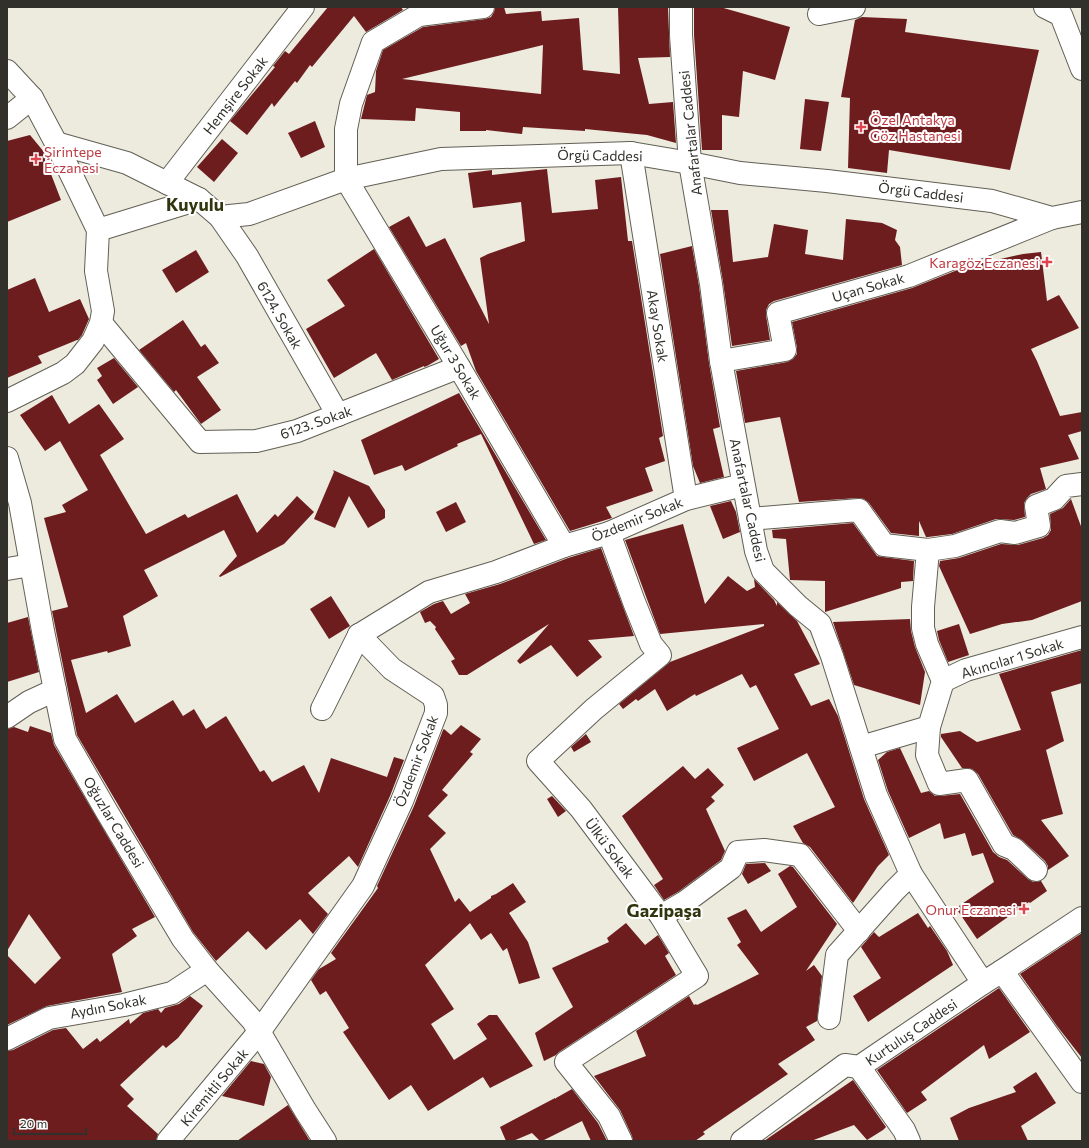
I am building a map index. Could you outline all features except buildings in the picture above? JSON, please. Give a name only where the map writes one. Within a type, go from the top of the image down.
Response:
[{"type":"street","name":"Hemşire Sokak","points":[[167,183],[303,7]]},
{"type":"street","points":[[346,179],[346,129],[351,104],[373,42],[418,15],[484,7]]},
{"type":"street","name":"Anafartalar Caddesi","points":[[681,7],[681,35],[690,162],[711,284],[721,361],[756,551],[763,571],[798,606],[820,624],[832,656],[876,794],[911,874],[983,982]]},
{"type":"street","points":[[819,14],[854,7]]},
{"type":"street","points":[[1045,7],[1061,16],[1082,69]]},
{"type":"street","points":[[7,71],[32,98],[56,143],[98,230],[96,271],[103,312],[101,323],[93,341],[75,364],[63,373],[7,400]]},
{"type":"street","points":[[7,118],[32,98]]},
{"type":"street","points":[[56,143],[127,162],[199,199],[220,217]]},
{"type":"street","name":"Örgü Caddesi","points":[[220,217],[249,214],[346,179],[441,158],[631,153],[690,162],[740,173],[828,181],[992,201],[1052,218],[1082,212]]},
{"type":"street","name":"Akay Sokak","points":[[631,153],[686,499]]},
{"type":"street","name":"Uğur 3 Sokak","points":[[346,179],[564,546]]},
{"type":"street","points":[[98,230],[199,199]]},
{"type":"street","name":"6124. Sokak","points":[[220,217],[247,256],[338,415]]},
{"type":"street","name":"Uçan Sokak","points":[[721,361],[785,350],[778,313],[909,276],[1052,218]]},
{"type":"street","name":"6123. Sokak","points":[[101,323],[200,442],[256,441],[297,431],[459,367]]},
{"type":"street","name":"Oğuzlar Caddesi","points":[[7,458],[20,503],[65,739],[106,812],[184,939],[207,970],[253,1021],[305,1110],[325,1141]]},
{"type":"street","points":[[750,519],[858,510],[884,545],[928,550],[955,546],[1000,531],[1015,533],[1039,526],[1036,506],[1054,499],[1066,486],[1082,484]]},
{"type":"street","name":"Özdemir Sokak","points":[[259,1032],[363,886],[402,801],[436,713],[436,706],[433,696],[392,669],[359,635],[429,592],[496,572],[564,546],[609,533],[686,499],[743,485]]},
{"type":"street","name":"Ülkü Sokak","points":[[609,533],[648,637],[651,644],[660,655],[594,709],[538,761],[581,809],[661,916],[697,976],[566,1062],[609,1116],[621,1141]]},
{"type":"street","points":[[928,550],[923,607],[923,628],[927,644],[943,682],[930,727],[927,755],[939,784],[967,780],[1004,845],[1014,849],[1036,870]]},
{"type":"street","points":[[7,568],[31,565]]},
{"type":"street","points":[[322,709],[359,635]]},
{"type":"street","name":"Akıncılar 1 Sokak","points":[[943,682],[966,670],[1082,637]]},
{"type":"street","points":[[7,717],[29,702],[55,690]]},
{"type":"street","points":[[861,746],[930,727]]},
{"type":"street","points":[[661,916],[686,902],[731,868],[738,852],[764,850],[800,855],[859,931]]},
{"type":"street","points":[[829,1018],[837,955],[911,874]]},
{"type":"street","name":"Kurtuluş Caddesi","points":[[742,1141],[845,1065],[859,1067],[983,982],[1082,918]]},
{"type":"street","name":"Aydın Sokak","points":[[7,1039],[49,1018],[124,1005],[172,992],[207,970]]},
{"type":"street","points":[[1002,971],[1082,1082]]},
{"type":"street","name":"Kiremitli Sokak","points":[[168,1141],[259,1032]]},
{"type":"street","points":[[859,1067],[904,1130],[909,1141]]},
{"type":"place","name":"Özel Antakya Göz Hastanesi","points":[[861,127]]},
{"type":"place","name":"Şirintepe Eczanesi","points":[[36,159]]},
{"type":"place","name":"Karagöz Eczanesi","points":[[1047,262]]},
{"type":"place","name":"Onur Eczanesi","points":[[1024,909]]},
{"type":"district","name":"Kuyulu","points":[[195,204]]},
{"type":"district","name":"Gazipaşa","points":[[664,910]]}]
